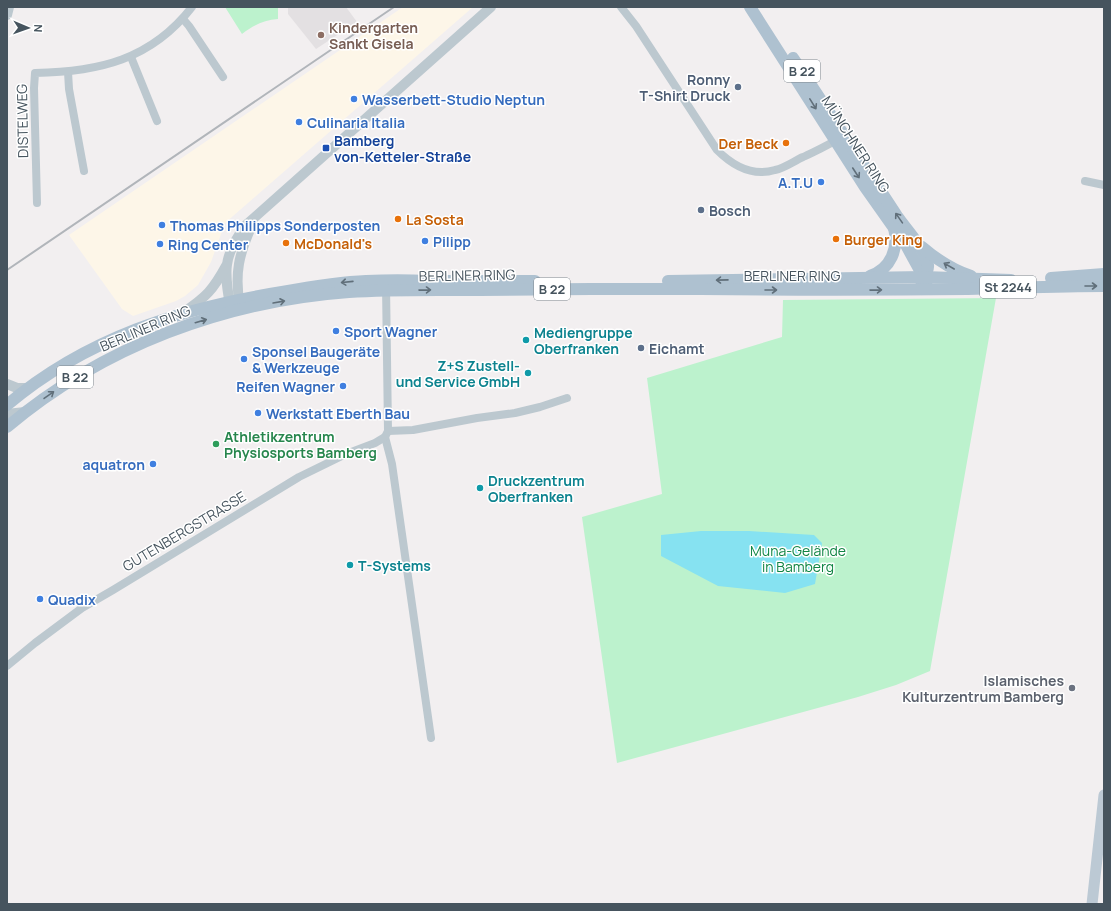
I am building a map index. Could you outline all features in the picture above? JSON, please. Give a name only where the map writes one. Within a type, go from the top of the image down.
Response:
[{"type":"main road","name":"MÜNCHNER RING","points":[[750,7],[792,71],[919,245]]},
{"type":"main road","name":"MÜNCHNER RING","points":[[760,7],[840,137],[865,187],[893,225],[924,277]]},
{"type":"main road","name":"B 22","points":[[864,278],[882,270],[888,264],[895,248],[896,236],[893,225]]},
{"type":"main road","name":"B 22","points":[[919,245],[928,264],[924,277]]},
{"type":"main road","points":[[919,245],[951,267],[982,280]]},
{"type":"main road","name":"BERLINER RING","points":[[7,405],[27,388],[81,354],[112,338],[183,313],[386,286],[924,277],[982,280],[1028,280],[1104,274]]},
{"type":"main road","points":[[912,289],[924,277],[931,285],[940,289]]},
{"type":"main road","name":"BERLINER RING","points":[[386,286],[552,289],[940,289],[1104,286]]},
{"type":"main road","name":"BERLINER RING","points":[[7,427],[25,412],[69,381],[120,353],[235,305]]},
{"type":"main road","points":[[1092,904],[1104,795]]},
{"type":"street","points":[[7,15],[9,7]]},
{"type":"street","name":"DISTELWEG","points":[[37,203],[34,88],[35,73],[68,72],[100,66],[131,57],[154,43],[183,19],[192,7]]},
{"type":"street","points":[[183,313],[201,300],[214,287],[226,266],[232,248],[246,226],[491,7]]},
{"type":"street","points":[[621,7],[636,26],[717,150],[729,162],[742,169],[756,172],[769,172],[783,167],[840,137]]},
{"type":"street","points":[[183,19],[223,77]]},
{"type":"street","points":[[131,57],[157,121]]},
{"type":"street","points":[[68,72],[69,89],[84,171]]},
{"type":"street","points":[[1085,181],[1104,185]]},
{"type":"street","points":[[235,305],[239,257],[256,218]]},
{"type":"street","points":[[226,266],[227,289],[235,305]]},
{"type":"street","points":[[386,286],[386,434],[392,464],[431,738]]},
{"type":"street","points":[[7,384],[17,388],[27,388]]},
{"type":"street","name":"GUTENBERGSTRASSE","points":[[7,666],[82,608],[305,474],[346,454],[375,443],[386,434],[521,412],[567,398]]},
{"type":"street","points":[[7,414],[25,412]]},
{"type":"shaded area","name":"Kindergarten Sankt Gisela","points":[[288,7],[346,7],[357,22],[316,49],[288,14]]},
{"type":"shaded area","points":[[403,7],[473,7],[225,223],[211,262],[198,285],[185,296],[176,301],[133,316],[122,309],[69,235]]},
{"type":"green space","points":[[225,7],[278,7],[278,19],[268,20],[242,34]]},
{"type":"green space","name":"Muna-Gelände in Bamberg","points":[[996,298],[930,671],[896,685],[858,697],[617,763],[582,517],[662,494],[647,378],[782,337],[783,300]]},
{"type":"water","points":[[701,531],[749,531],[814,535],[822,543],[815,584],[785,593],[718,586],[661,556],[661,535]]},
{"type":"railway","points":[[7,270],[394,7]]},
{"type":"place","name":"Kindergarten Sankt Gisela","points":[[321,35]]},
{"type":"place","name":"Ronny T-Shirt Druck","points":[[738,87]]},
{"type":"place","name":"Wasserbett-Studio Neptun","points":[[354,99]]},
{"type":"place","name":"Culinaria Italia","points":[[299,122]]},
{"type":"place","name":"Der Beck","points":[[786,143]]},
{"type":"place","name":"Bamberg von-Ketteler-Straße","points":[[326,148]]},
{"type":"place","name":"A.T.U","points":[[821,182]]},
{"type":"place","name":"Bosch","points":[[701,210]]},
{"type":"place","name":"La Sosta","points":[[398,219]]},
{"type":"place","name":"Thomas Philipps Sonderposten","points":[[162,225]]},
{"type":"place","name":"Burger King","points":[[836,239]]},
{"type":"place","name":"Pilipp","points":[[425,241]]},
{"type":"place","name":"McDonald's","points":[[286,243]]},
{"type":"place","name":"Ring Center","points":[[160,244]]},
{"type":"place","name":"Sport Wagner","points":[[336,331]]},
{"type":"place","name":"Mediengruppe Oberfranken","points":[[526,340]]},
{"type":"place","name":"Eichamt","points":[[641,348]]},
{"type":"place","name":"Sponsel Baugeräte & Werkzeuge","points":[[244,359]]},
{"type":"place","name":"Z+S Zustell- und Service GmbH","points":[[528,373]]},
{"type":"place","name":"Reifen Wagner","points":[[343,386]]},
{"type":"place","name":"Werkstatt Eberth Bau","points":[[258,413]]},
{"type":"place","name":"Athletikzentrum Physiosports Bamberg","points":[[216,444]]},
{"type":"place","name":"aquatron","points":[[153,464]]},
{"type":"place","name":"Druckzentrum Oberfranken","points":[[480,488]]},
{"type":"place","name":"T-Systems","points":[[350,565]]},
{"type":"place","name":"Quadix","points":[[40,599]]},
{"type":"place","name":"Islamisches Kulturzentrum Bamberg","points":[[1072,688]]}]
